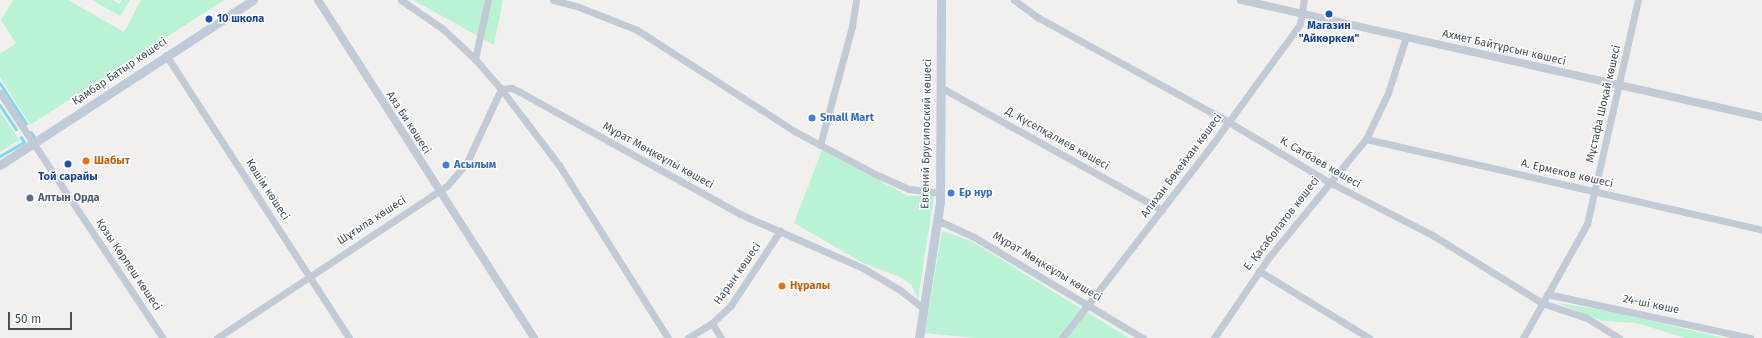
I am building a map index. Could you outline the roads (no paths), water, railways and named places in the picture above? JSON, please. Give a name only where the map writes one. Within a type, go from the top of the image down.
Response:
[{"type":"main road","name":"Қамбар Батыр көшесі","points":[[0,165],[166,55],[254,0]]},
{"type":"main road","name":"Евгений Брусилоский көшесі","points":[[919,338],[940,193],[941,0]]},
{"type":"street","name":"Аяз Би көшесі","points":[[318,0],[534,338]]},
{"type":"street","points":[[401,0],[443,29],[475,59],[501,89],[559,165],[668,338]]},
{"type":"street","points":[[475,59],[488,0]]},
{"type":"street","points":[[553,0],[579,7],[637,30],[796,132],[820,145],[909,189],[940,193]]},
{"type":"street","points":[[820,145],[852,26],[856,0]]},
{"type":"street","name":"К. Сатбаев көшесі","points":[[1014,0],[1039,18],[1229,123],[1329,182],[1434,236],[1542,303],[1587,318],[1619,338]]},
{"type":"street","name":"Ахмет Байтұрсын көшесі","points":[[1241,0],[1762,117]]},
{"type":"street","name":"Алихан Бөкейхан көшесі","points":[[1062,338],[1089,306],[1229,123],[1300,24],[1304,0]]},
{"type":"street","name":"Мұстафа Шоқай көшесі","points":[[1522,338],[1587,224],[1596,192],[1638,0]]},
{"type":"street","name":"Е. Қасаболатов көшесі","points":[[1214,338],[1259,271],[1329,182],[1366,140],[1388,93],[1406,37]]},
{"type":"street","name":"Көшім көшесі","points":[[166,55],[349,338]]},
{"type":"street","name":"Д. Күсепқалиев көшесі","points":[[940,87],[1162,210]]},
{"type":"street","name":"Мұрат Мөңкеұлы көшесі","points":[[501,89],[511,88],[520,92],[740,214],[863,268],[900,290],[923,308]]},
{"type":"street","name":"Шұғыла көшесі","points":[[217,338],[439,191],[467,162],[501,89]]},
{"type":"street","name":"Қозы Көрпеш көшесі","points":[[0,93],[163,338]]},
{"type":"street","name":"А. Ермеков көшесі","points":[[1366,140],[1762,230]]},
{"type":"street","name":"Мұрат Мөңкеұлы көшесі","points":[[937,220],[974,236],[1143,338]]},
{"type":"street","name":"Нарын көшесі","points":[[688,338],[712,323],[737,297],[780,231]]},
{"type":"street","points":[[1259,271],[1369,338]]},
{"type":"street","name":"24-ші көше","points":[[1547,294],[1750,338]]},
{"type":"street","points":[[712,323],[721,338]]},
{"type":"waterway","points":[[0,83],[26,123]]},
{"type":"waterway","points":[[0,105],[16,129]]},
{"type":"waterway","points":[[31,132],[34,136]]},
{"type":"waterway","points":[[0,156],[24,142],[21,138]]},
{"type":"place","name":"Магазин \"Айкөркем\"","points":[[1329,14]]},
{"type":"place","name":"10 школа","points":[[209,19]]},
{"type":"place","name":"Small Mart","points":[[812,118]]},
{"type":"place","name":"Шабыт","points":[[86,161]]},
{"type":"place","name":"Той сарайы","points":[[68,164]]},
{"type":"place","name":"Асылым","points":[[446,165]]},
{"type":"place","name":"Ер нур","points":[[951,193]]},
{"type":"place","name":"Алтын Орда","points":[[30,198]]},
{"type":"place","name":"Нұралы","points":[[782,286]]}]
